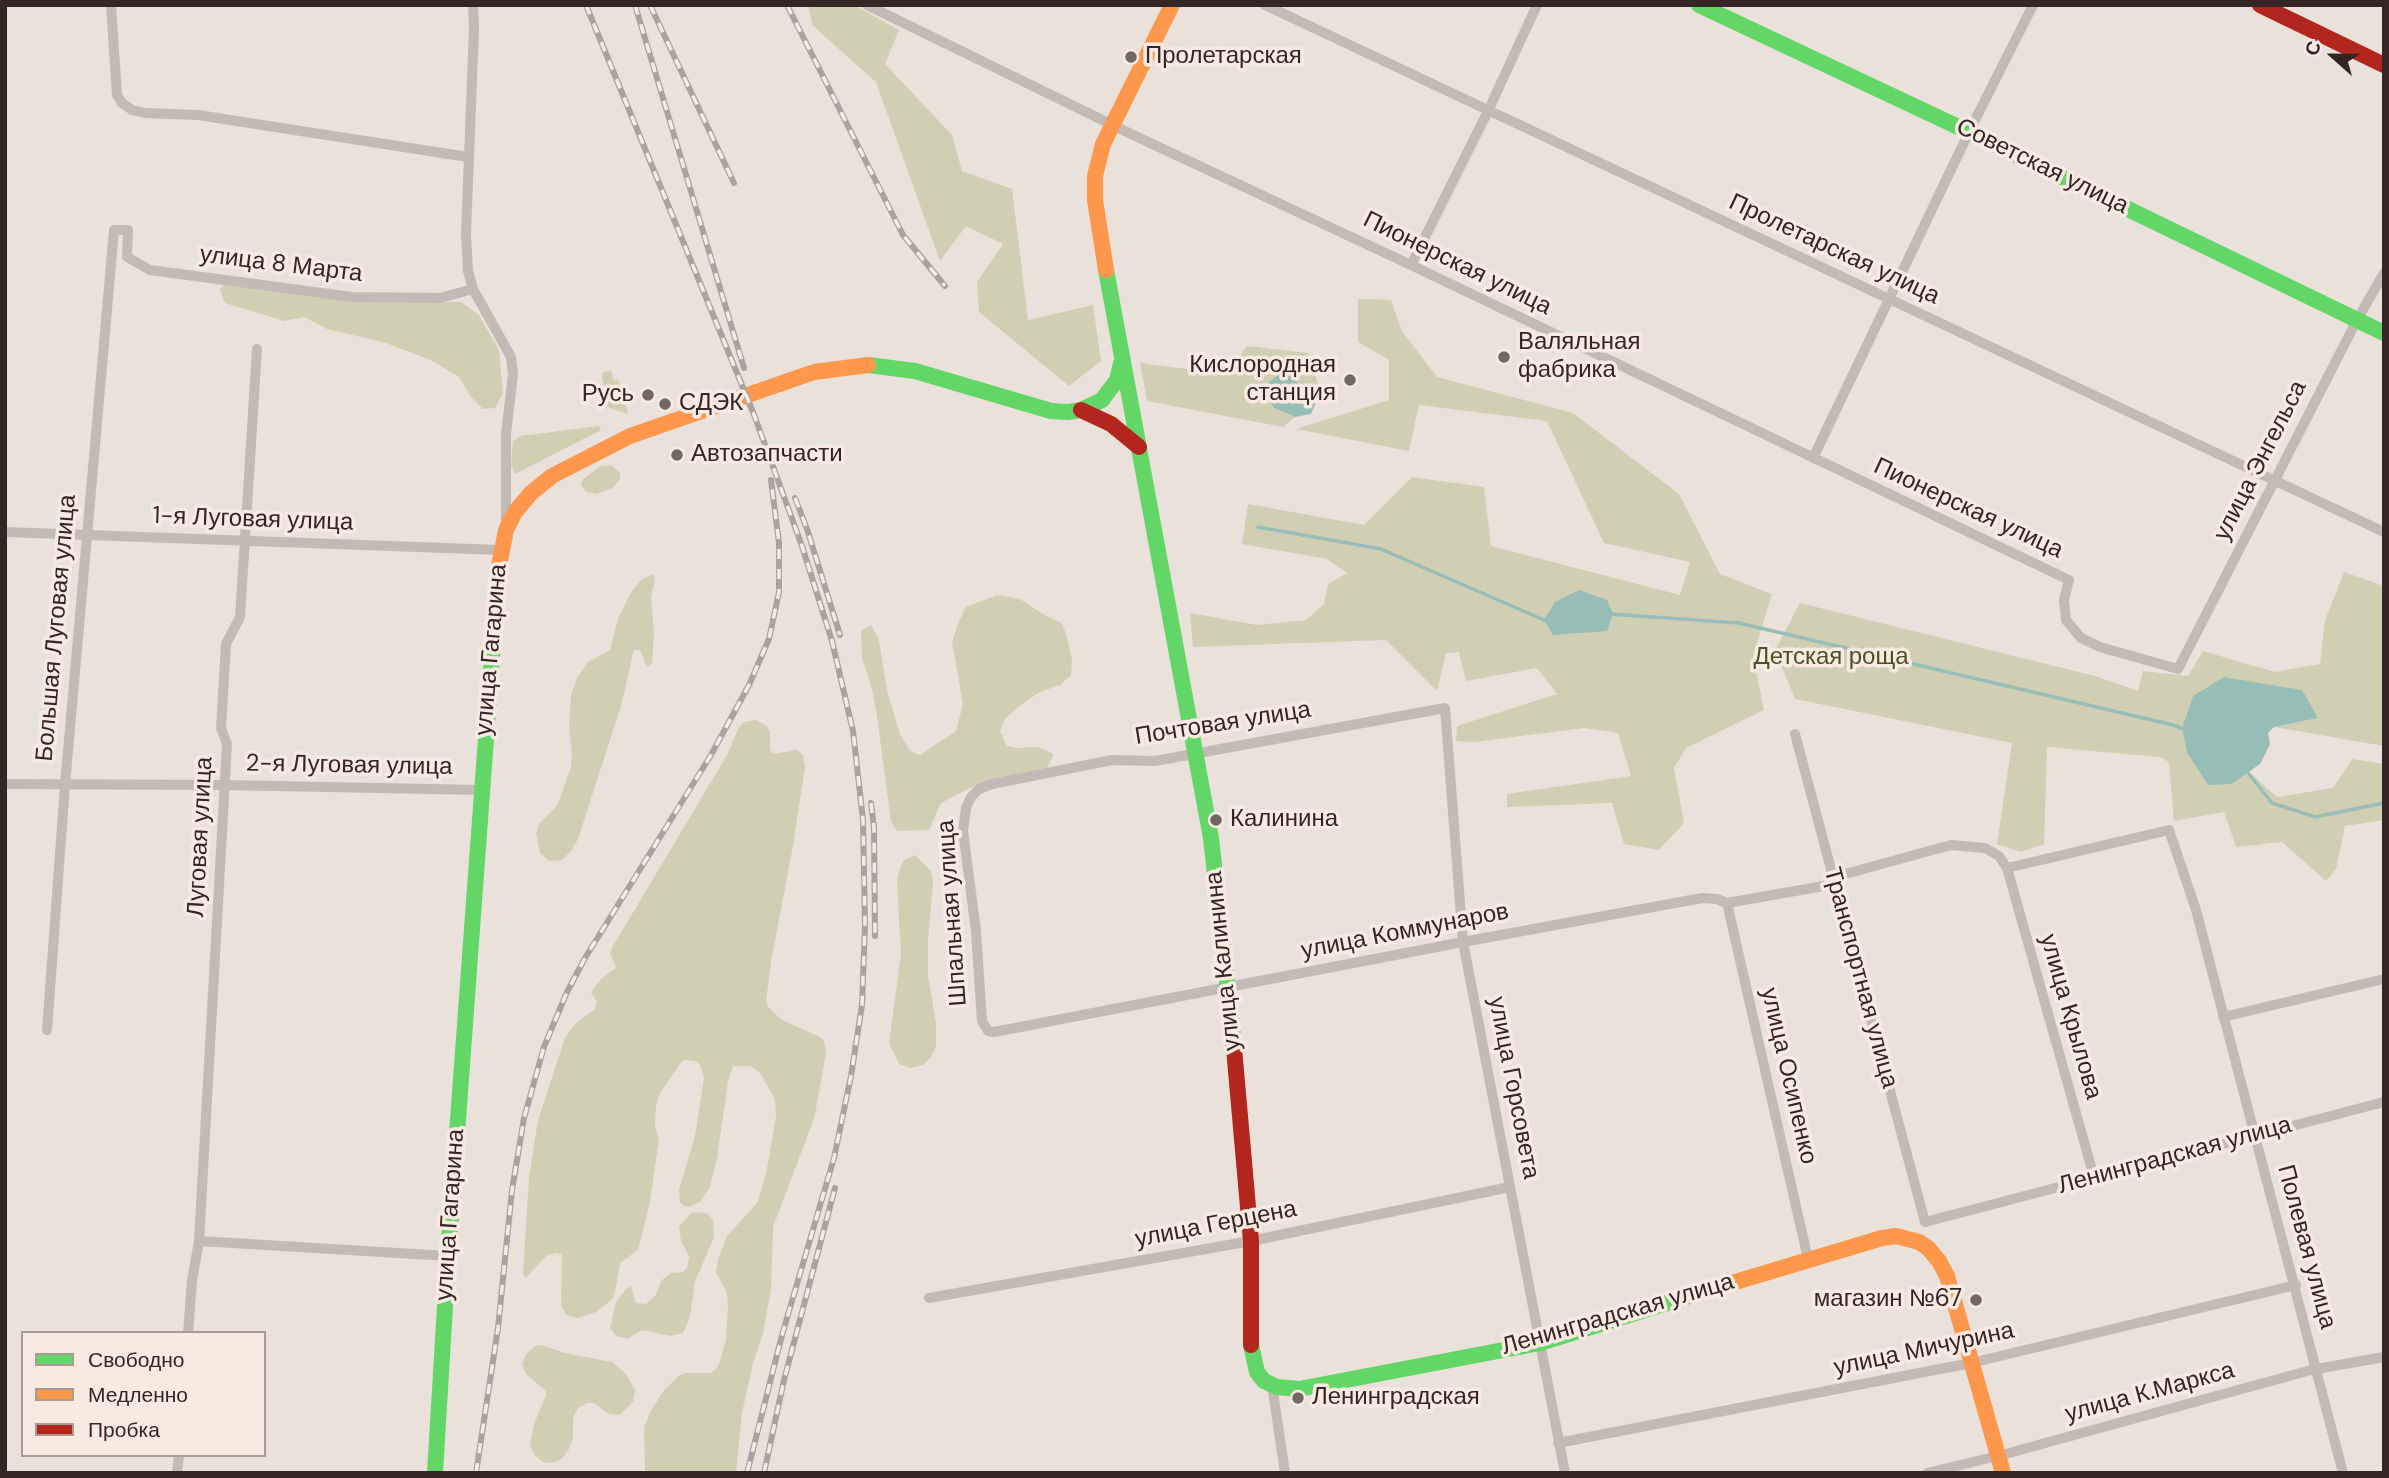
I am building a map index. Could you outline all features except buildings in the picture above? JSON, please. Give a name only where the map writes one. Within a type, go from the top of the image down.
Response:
[{"type":"street","points":[[111,5],[117,95],[122,103],[132,110],[198,115],[468,157]]},
{"type":"street","points":[[473,5],[466,234],[468,271],[473,289],[511,357],[513,374],[506,435],[506,530]]},
{"type":"street","name":"Пионерская улица","points":[[867,5],[2068,580],[2064,600],[2066,620],[2081,638],[2100,647],[2178,669]]},
{"type":"street","name":"улица Калинина","points":[[1172,5],[1112,124],[1098,160],[1095,176],[1096,200],[1121,353],[1211,838],[1229,988],[1251,1241],[1251,1343],[1257,1372],[1272,1385],[1285,1473]]},
{"type":"street","name":"Пролетарская улица","points":[[1265,5],[2384,532]]},
{"type":"street","points":[[1410,265],[1488,111],[1537,5]]},
{"type":"street","name":"Советская улица","points":[[1699,5],[2384,333]]},
{"type":"street","points":[[1813,458],[2033,5]]},
{"type":"street","points":[[2260,5],[2384,65]]},
{"type":"street","name":"улица 8 Марта","points":[[114,230],[128,230],[127,257],[150,270],[352,297],[440,298],[473,289]]},
{"type":"street","name":"Большая Луговая улица","points":[[47,1030],[65,785],[114,230]]},
{"type":"street","name":"улица Энгельса","points":[[2178,669],[2357,320],[2384,273]]},
{"type":"street","name":"Луговая улица","points":[[188,1331],[192,1280],[199,1241],[227,744],[220,728],[226,644],[240,617],[257,349]]},
{"type":"street","points":[[1081,411],[1102,400],[1111,391],[1120,369],[1121,353]]},
{"type":"street","name":"улица Гагарина","points":[[435,1473],[448,1256],[500,550],[515,513],[531,493],[552,476],[630,436],[814,372],[858,365],[893,367],[945,378],[1051,411],[1081,411]]},
{"type":"street","points":[[1081,411],[1111,424],[1139,447]]},
{"type":"street","name":"1-я Луговая улица","points":[[5,532],[500,550]]},
{"type":"street","name":"Почтовая улица","points":[[971,797],[979,789],[992,784],[1112,760],[1155,761],[1444,709]]},
{"type":"street","name":"улица Горсовета","points":[[1444,709],[1463,942],[1565,1473]]},
{"type":"street","name":"Транспортная улица","points":[[1795,734],[1925,1222]]},
{"type":"street","name":"2-я Луговая улица","points":[[5,784],[481,790]]},
{"type":"street","name":"Шпальная улица","points":[[971,797],[966,808],[964,831],[984,1027]]},
{"type":"street","name":"Полевая улица","points":[[2007,868],[2169,830],[2196,910],[2343,1473]]},
{"type":"street","name":"улица Коммунаров","points":[[984,1027],[994,1032],[1702,898],[1727,903],[1834,881],[1951,845],[1984,848],[1999,856],[2007,868]]},
{"type":"street","name":"улица Крылова","points":[[2007,868],[2094,1178]]},
{"type":"street","name":"улица Осипенко","points":[[1727,903],[1808,1259]]},
{"type":"street","points":[[2223,1017],[2384,979]]},
{"type":"street","name":"Ленинградская улица","points":[[1925,1222],[2384,1102]]},
{"type":"street","name":"улица Герцена","points":[[929,1298],[1251,1241],[1510,1187]]},
{"type":"street","points":[[1925,1222],[1919,1242],[1939,1261],[1947,1276],[2003,1473]]},
{"type":"street","name":"Ленинградская улица","points":[[1272,1385],[1284,1389],[1299,1388],[1540,1343],[1882,1238],[1896,1236],[1919,1242]]},
{"type":"street","points":[[199,1241],[448,1256]]},
{"type":"street","name":"улица Мичурина","points":[[1558,1443],[1971,1363],[2296,1285]]},
{"type":"street","name":"улица К.Маркса","points":[[1927,1473],[2316,1369],[2384,1356]]},
{"type":"green space","points":[[808,5],[854,5],[899,30],[885,64],[952,135],[962,171],[1012,189],[1028,320],[1093,305],[1101,361],[1069,386],[979,312],[977,282],[1003,244],[966,226],[940,261],[876,82],[812,25]]},
{"type":"green space","points":[[229,278],[351,300],[461,302],[479,315],[499,350],[503,393],[495,408],[483,409],[471,397],[458,376],[430,360],[386,343],[327,329],[304,317],[284,321],[225,303],[220,290]]},
{"type":"green space","points":[[1358,299],[1391,300],[1402,331],[1437,377],[1573,413],[1679,494],[1720,574],[1772,594],[1753,656],[1764,710],[1686,748],[1674,768],[1684,823],[1659,850],[1624,844],[1612,803],[1507,807],[1507,794],[1631,776],[1618,733],[1584,728],[1474,742],[1456,741],[1457,726],[1557,694],[1537,668],[1466,681],[1459,652],[1446,653],[1437,691],[1386,640],[1193,647],[1190,613],[1257,625],[1306,620],[1324,604],[1328,584],[1347,573],[1327,559],[1242,544],[1248,504],[1364,525],[1412,477],[1484,487],[1491,546],[1680,595],[1690,562],[1604,543],[1547,421],[1419,405],[1409,451],[1296,429],[1389,400],[1389,360],[1358,342]]},
{"type":"green space","points":[[1247,346],[1308,353],[1320,390],[1316,402],[1313,394],[1298,384],[1274,408],[1295,417],[1283,427],[1147,401],[1140,363],[1226,374]]},
{"type":"green space","points":[[611,371],[613,379],[619,381],[628,414],[609,408],[602,377],[603,372]]},
{"type":"green space","points":[[599,426],[601,430],[515,474],[511,465],[513,441],[520,436]]},
{"type":"green space","points":[[600,466],[612,466],[620,473],[620,479],[613,488],[597,494],[586,492],[581,485],[582,480]]},
{"type":"green space","name":"Детская роща","points":[[2344,572],[2384,586],[2384,746],[2274,727],[2318,718],[2193,696],[2182,728],[2187,752],[2232,784],[2249,772],[2277,797],[2333,788],[2352,759],[2384,764],[2384,820],[2345,826],[2336,869],[2326,881],[2282,842],[2236,847],[2224,812],[2174,821],[2169,762],[2159,757],[2047,747],[2044,844],[2021,852],[1997,844],[2012,743],[1795,699],[1775,650],[1800,603],[2095,676],[2138,691],[2143,671],[2188,676],[2203,651],[2275,672],[2320,664],[2325,620]]},
{"type":"green space","points":[[653,574],[652,664],[647,667],[640,650],[634,650],[621,706],[578,839],[562,860],[549,861],[540,853],[536,833],[540,823],[557,806],[571,767],[571,695],[577,678],[588,662],[610,650],[618,619],[630,594],[640,581]]},
{"type":"green space","points":[[997,595],[1020,599],[1062,623],[1072,659],[1071,675],[1060,685],[1040,692],[1022,704],[1005,719],[1000,731],[1007,746],[1038,747],[1054,754],[1046,770],[978,784],[941,803],[929,830],[897,831],[891,822],[877,716],[862,658],[861,631],[871,625],[879,640],[887,690],[900,734],[910,751],[920,755],[956,731],[963,704],[952,642],[959,621],[966,607]]},
{"type":"green space","points":[[756,720],[767,726],[770,732],[770,750],[774,754],[797,750],[803,755],[805,767],[766,1002],[782,1020],[820,1037],[824,1041],[826,1054],[814,1119],[773,1227],[771,1290],[763,1334],[753,1363],[742,1413],[736,1473],[645,1473],[644,1427],[665,1389],[680,1375],[711,1373],[719,1364],[726,1340],[728,1305],[727,1293],[716,1272],[718,1259],[727,1236],[757,1203],[766,1174],[776,1117],[775,1099],[760,1073],[751,1066],[733,1066],[710,1187],[700,1202],[689,1207],[684,1206],[680,1202],[679,1190],[695,1136],[704,1077],[700,1065],[695,1061],[684,1060],[680,1064],[660,1093],[656,1105],[655,1124],[659,1140],[649,1207],[638,1250],[620,1263],[614,1297],[596,1312],[578,1318],[566,1315],[561,1305],[562,1255],[547,1255],[526,1278],[523,1274],[529,1177],[538,1120],[565,1038],[576,1023],[595,1009],[597,1002],[591,993],[602,978],[616,968],[610,953],[613,946],[727,755],[739,727],[744,722]]},
{"type":"green space","points":[[915,855],[931,871],[933,883],[928,975],[936,1022],[936,1046],[923,1065],[910,1068],[899,1064],[889,1043],[901,954],[897,882],[904,860]]},
{"type":"green space","points":[[691,1213],[706,1213],[713,1219],[714,1237],[695,1282],[690,1317],[683,1333],[671,1336],[642,1330],[627,1339],[616,1336],[610,1328],[616,1302],[625,1290],[631,1286],[636,1303],[646,1304],[655,1296],[662,1280],[671,1273],[683,1272],[687,1268],[689,1256],[681,1241],[679,1227]]},
{"type":"green space","points":[[541,1345],[565,1353],[612,1362],[626,1374],[635,1390],[633,1402],[620,1415],[609,1414],[594,1403],[578,1408],[573,1418],[573,1437],[569,1449],[562,1459],[545,1463],[535,1456],[530,1445],[534,1424],[546,1395],[545,1390],[527,1375],[522,1365],[526,1354],[535,1346]]},
{"type":"water","points":[[1280,373],[1291,374],[1298,384],[1313,394],[1316,402],[1311,414],[1295,417],[1274,408],[1267,397],[1268,383]]},
{"type":"water","points":[[1579,590],[1607,600],[1613,614],[1607,631],[1553,635],[1544,620],[1555,602]]},
{"type":"water","points":[[2224,677],[2302,690],[2318,718],[2274,727],[2268,733],[2270,744],[2260,764],[2232,784],[2208,785],[2187,752],[2182,728],[2193,696]]},
{"type":"waterway","points":[[1258,527],[1381,549],[1549,620]]},
{"type":"waterway","points":[[1609,614],[1739,623],[2186,730]]},
{"type":"waterway","points":[[2245,769],[2272,803],[2315,817],[2384,803]]},
{"type":"railway","points":[[586,5],[753,412],[802,546],[832,641],[853,731],[863,820],[865,925],[862,1005],[851,1076],[834,1158],[782,1335],[747,1473]]},
{"type":"railway","points":[[635,5],[744,368]]},
{"type":"railway","points":[[650,5],[734,183]]},
{"type":"railway","points":[[787,5],[903,235],[945,286]]},
{"type":"railway","points":[[476,1473],[498,1328],[512,1190],[524,1118],[544,1047],[567,992],[585,958],[711,755],[749,685],[769,639],[779,592],[779,543],[771,480]]},
{"type":"railway","points":[[795,498],[840,635]]},
{"type":"railway","points":[[871,803],[874,828],[875,936]]},
{"type":"railway","points":[[764,1473],[784,1380],[835,1188]]},
{"type":"traffic: fast","points":[[1699,5],[2384,333]]},
{"type":"traffic: fast","points":[[1106,270],[1211,838],[1233,1037]]},
{"type":"traffic: fast","points":[[868,365],[915,371],[1051,411],[1068,412],[1081,410],[1102,400],[1117,380],[1121,363]]},
{"type":"traffic: fast","points":[[435,1473],[448,1256],[496,602]]},
{"type":"traffic: fast","points":[[1251,1345],[1257,1372],[1264,1381],[1277,1387],[1299,1389],[1540,1343],[1692,1295]]},
{"type":"traffic: slow","points":[[1106,270],[1095,200],[1095,176],[1103,144],[1172,5]]},
{"type":"traffic: slow","points":[[496,602],[498,571],[506,530],[515,512],[531,493],[552,476],[630,436],[814,372],[868,365]]},
{"type":"traffic: slow","points":[[1692,1295],[1882,1238],[1896,1236],[1919,1242],[1939,1261],[1947,1276],[2003,1473]]},
{"type":"traffic: jam","points":[[2260,5],[2384,65]]},
{"type":"traffic: jam","points":[[1081,410],[1111,424],[1139,447]]},
{"type":"traffic: jam","points":[[1233,1037],[1251,1241],[1251,1345]]},
{"type":"place","name":"Пролетарская","points":[[1131,57]]},
{"type":"place","name":"Валяльная фабрика","points":[[1504,357]]},
{"type":"place","name":"Кислородная станция","points":[[1350,380]]},
{"type":"place","name":"Русь","points":[[648,395]]},
{"type":"place","name":"СДЭК","points":[[665,404]]},
{"type":"place","name":"Автозапчасти","points":[[677,455]]},
{"type":"place","name":"Калинина","points":[[1216,820]]},
{"type":"place","name":"магазин №67","points":[[1976,1300]]},
{"type":"place","name":"Ленинградская","points":[[1298,1398]]}]
